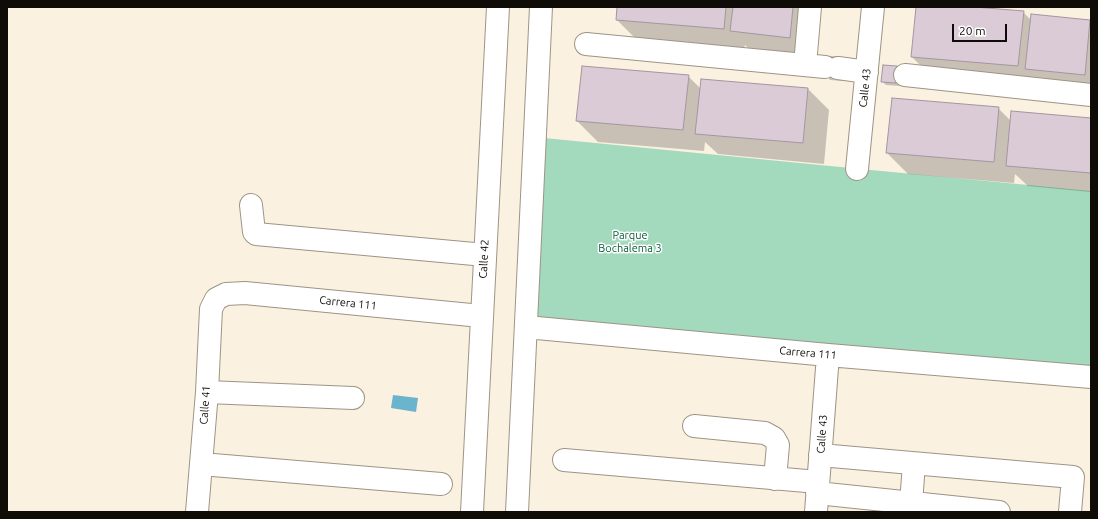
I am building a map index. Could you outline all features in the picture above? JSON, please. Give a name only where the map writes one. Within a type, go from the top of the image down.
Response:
[{"type":"street","name":"Calle 42","points":[[472,512],[498,7]]},
{"type":"street","points":[[517,512],[541,7]]},
{"type":"street","points":[[810,7],[823,67]]},
{"type":"street","name":"Calle 43","points":[[857,169],[872,7]]},
{"type":"street","points":[[586,44],[867,72]]},
{"type":"street","points":[[905,75],[1091,95]]},
{"type":"street","points":[[251,205],[254,232],[256,234],[485,255]]},
{"type":"street","name":"Carrera 111","points":[[216,298],[226,294],[245,293],[481,316]]},
{"type":"street","name":"Calle 41","points":[[197,512],[207,392],[211,309],[216,298]]},
{"type":"street","name":"Carrera 111","points":[[526,327],[828,355],[1091,377]]},
{"type":"street","name":"Calle 43","points":[[817,496],[828,355]]},
{"type":"street","points":[[207,392],[353,398]]},
{"type":"street","points":[[694,426],[764,433],[774,438],[778,445],[776,479]]},
{"type":"street","points":[[820,455],[1073,477],[1070,512]]},
{"type":"street","points":[[564,460],[776,479],[817,496],[911,503],[999,512]]},
{"type":"street","points":[[201,464],[442,484]]},
{"type":"street","points":[[911,503],[914,464]]},
{"type":"green space","name":"Parque Bochalema 3","points":[[534,137],[1091,191],[1091,377],[526,327]]},
{"type":"water","points":[[393,395],[418,398],[416,412],[391,408]]},
{"type":"building","points":[[617,7],[726,7],[724,29],[616,20]]},
{"type":"building","points":[[733,7],[793,7],[790,38],[730,31]]},
{"type":"building","points":[[916,7],[974,7],[1024,11],[1018,66],[911,57]]},
{"type":"building","points":[[1031,14],[1090,20],[1085,75],[1025,69]]},
{"type":"building","points":[[883,65],[897,66],[896,83],[881,82]]},
{"type":"building","points":[[582,66],[689,75],[683,130],[576,121]]},
{"type":"building","points":[[701,79],[808,88],[803,143],[695,134]]},
{"type":"building","points":[[892,98],[999,107],[994,162],[886,153]]},
{"type":"building","points":[[1011,111],[1091,118],[1091,173],[1006,166]]}]
